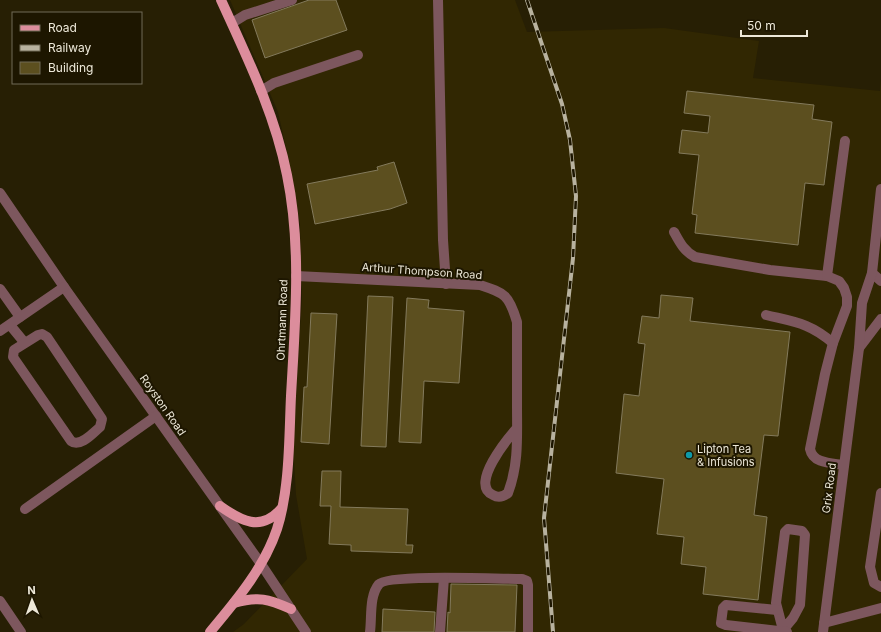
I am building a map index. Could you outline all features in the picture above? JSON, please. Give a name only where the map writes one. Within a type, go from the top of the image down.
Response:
[{"type":"main road","name":"Ohrtmann Road","points":[[210,632],[234,603],[261,564],[277,529],[288,464],[296,276],[293,226],[287,175],[273,122],[221,0]]},
{"type":"main road","points":[[220,506],[243,521],[256,523],[268,520],[281,509]]},
{"type":"main road","points":[[234,603],[261,598],[269,599],[291,609]]},
{"type":"street","points":[[232,23],[245,15],[292,0]]},
{"type":"street","points":[[438,0],[443,240],[446,284]]},
{"type":"street","points":[[261,91],[274,83],[358,55]]},
{"type":"street","points":[[827,276],[845,141]]},
{"type":"street","name":"Grix Road","points":[[824,628],[859,348],[862,302],[872,273],[881,189]]},
{"type":"street","name":"Royston Road","points":[[0,193],[64,287],[261,564],[306,632]]},
{"type":"street","points":[[674,232],[682,246],[695,257],[770,270],[827,276],[839,281],[847,297],[845,315],[833,343],[810,449],[813,457],[819,461],[844,465]]},
{"type":"street","points":[[872,273],[881,281]]},
{"type":"street","name":"Arthur Thompson Road","points":[[296,276],[480,285],[500,291],[513,307],[517,322],[517,428],[514,476],[508,493],[501,497],[494,496],[490,494],[486,485],[488,467],[500,448],[517,428]]},
{"type":"street","points":[[0,331],[64,287]]},
{"type":"street","points":[[0,289],[20,317]]},
{"type":"street","points":[[766,315],[802,323],[814,328],[833,343]]},
{"type":"street","name":"Grix Road","points":[[859,348],[881,319]]},
{"type":"street","points":[[10,325],[24,342]]},
{"type":"street","points":[[38,334],[42,334],[47,337],[102,419],[100,427],[79,443],[71,441],[14,359],[14,350],[24,342],[38,334]]},
{"type":"street","points":[[25,509],[156,416]]},
{"type":"street","points":[[881,493],[870,567],[874,582],[881,587]]},
{"type":"street","points":[[788,529],[802,531],[805,535],[800,605],[785,631],[777,610],[785,532],[788,529]]},
{"type":"street","points":[[370,632],[373,598],[380,583],[389,579],[444,578],[522,579],[527,581],[528,632]]},
{"type":"street","points":[[440,632],[444,578]]},
{"type":"street","points":[[0,601],[21,632]]},
{"type":"street","points":[[777,610],[724,605],[721,623],[726,625],[785,631]]},
{"type":"street","points":[[824,628],[881,608]]},
{"type":"shaded area","points":[[230,0],[515,0],[527,32],[664,28],[759,41],[753,78],[880,91],[881,79],[881,632],[233,632],[244,624],[307,559],[296,495],[293,443],[302,298],[300,225],[292,174],[278,112]]},
{"type":"building","points":[[309,0],[336,0],[347,30],[265,58],[252,20]]},
{"type":"building","points":[[687,91],[814,105],[812,119],[832,122],[824,185],[805,183],[798,245],[695,233],[697,215],[692,214],[699,155],[679,153],[682,130],[708,133],[710,116],[684,113]]},
{"type":"building","points":[[394,162],[407,203],[390,209],[315,224],[307,184],[378,170],[377,167]]},
{"type":"building","name":"Lipton Tea & Infusions","points":[[661,295],[693,298],[690,321],[790,332],[778,436],[764,435],[754,515],[767,517],[758,600],[703,594],[706,567],[681,564],[684,537],[657,534],[664,479],[616,473],[624,394],[639,396],[645,344],[638,343],[642,316],[659,318]]},
{"type":"building","points":[[368,296],[393,297],[386,447],[361,446]]},
{"type":"building","points":[[407,298],[429,300],[428,308],[464,311],[459,383],[424,381],[421,443],[399,442]]},
{"type":"building","points":[[311,313],[337,314],[329,444],[301,442],[304,387],[307,387]]},
{"type":"building","points":[[322,471],[341,471],[340,507],[408,509],[406,545],[413,545],[412,553],[351,551],[351,545],[329,544],[331,506],[320,506]]},
{"type":"building","points":[[451,584],[517,585],[515,632],[447,632],[448,612],[450,613]]},
{"type":"building","points":[[383,609],[435,612],[434,632],[382,632]]},
{"type":"railway","points":[[527,0],[562,104],[570,140],[576,196],[573,258],[544,518],[553,632]]},
{"type":"place","name":"Lipton Tea & Infusions","points":[[689,455]]}]
